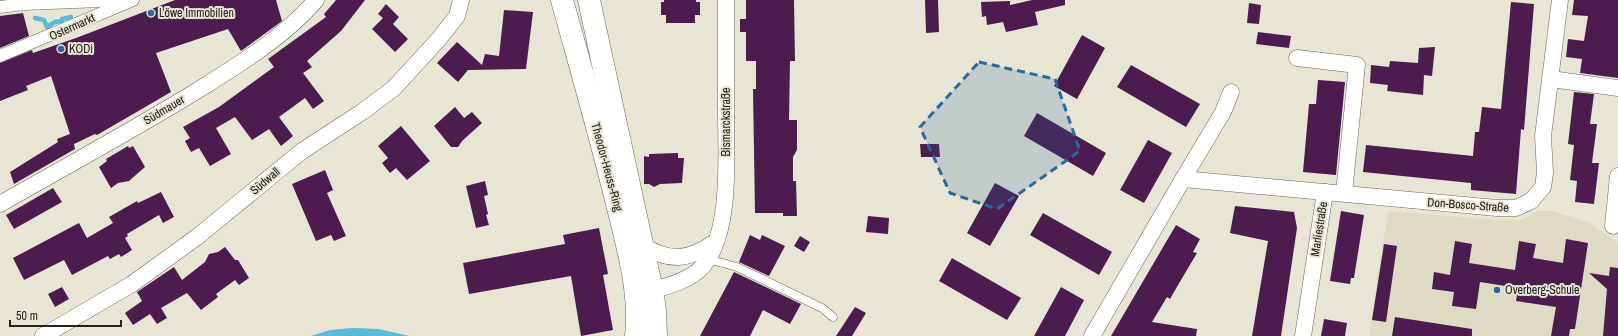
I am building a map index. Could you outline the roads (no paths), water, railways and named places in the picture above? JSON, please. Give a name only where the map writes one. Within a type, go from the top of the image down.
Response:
[{"type":"main road","name":"Theodor-Heuss-Ring","points":[[562,0],[607,163],[625,236],[634,289],[636,336]]},
{"type":"main road","points":[[578,0],[598,38]]},
{"type":"main road","name":"Theodor-Heuss-Ring","points":[[589,0],[652,290],[655,310],[656,336]]},
{"type":"main road","points":[[598,0],[598,38]]},
{"type":"street","points":[[0,7],[24,4],[133,0]]},
{"type":"street","name":"Ostermarkt","points":[[0,56],[33,44],[133,0]]},
{"type":"street","name":"Südmauer","points":[[0,204],[162,112],[217,78],[279,34],[308,10],[316,0]]},
{"type":"street","name":"Südwall","points":[[43,336],[132,284],[197,237],[302,151],[362,112],[394,88],[438,40],[457,16],[461,0]]},
{"type":"street","name":"Bismarckstraße","points":[[652,290],[687,278],[697,272],[708,259],[722,220],[726,188],[726,0]]},
{"type":"street","name":"Don-Bosco-Straße","points":[[1324,192],[1497,208],[1516,208],[1530,201],[1543,187],[1545,173],[1543,136],[1560,0]]},
{"type":"street","points":[[1297,58],[1357,65],[1344,193]]},
{"type":"street","points":[[1551,79],[1618,88]]},
{"type":"street","points":[[1092,336],[1223,112],[1231,92]]},
{"type":"street","points":[[1613,226],[1618,176]]},
{"type":"street","name":"Marliestraße","points":[[1183,179],[1324,192],[1303,336]]},
{"type":"street","points":[[642,245],[655,253],[666,257],[680,257],[690,256],[701,252],[715,242]]},
{"type":"lane","points":[[708,259],[737,267],[822,308],[833,317]]},
{"type":"water","points":[[353,328],[378,329],[410,336],[311,336],[330,330]]},
{"type":"waterway","points":[[35,18],[44,20],[47,27],[55,22],[62,21],[62,19],[71,17]]},
{"type":"place","name":"Löwe Immobilien","points":[[151,13]]},
{"type":"place","name":"KODi","points":[[61,49]]},
{"type":"place","name":"Overberg-Schule","points":[[1497,290]]}]
